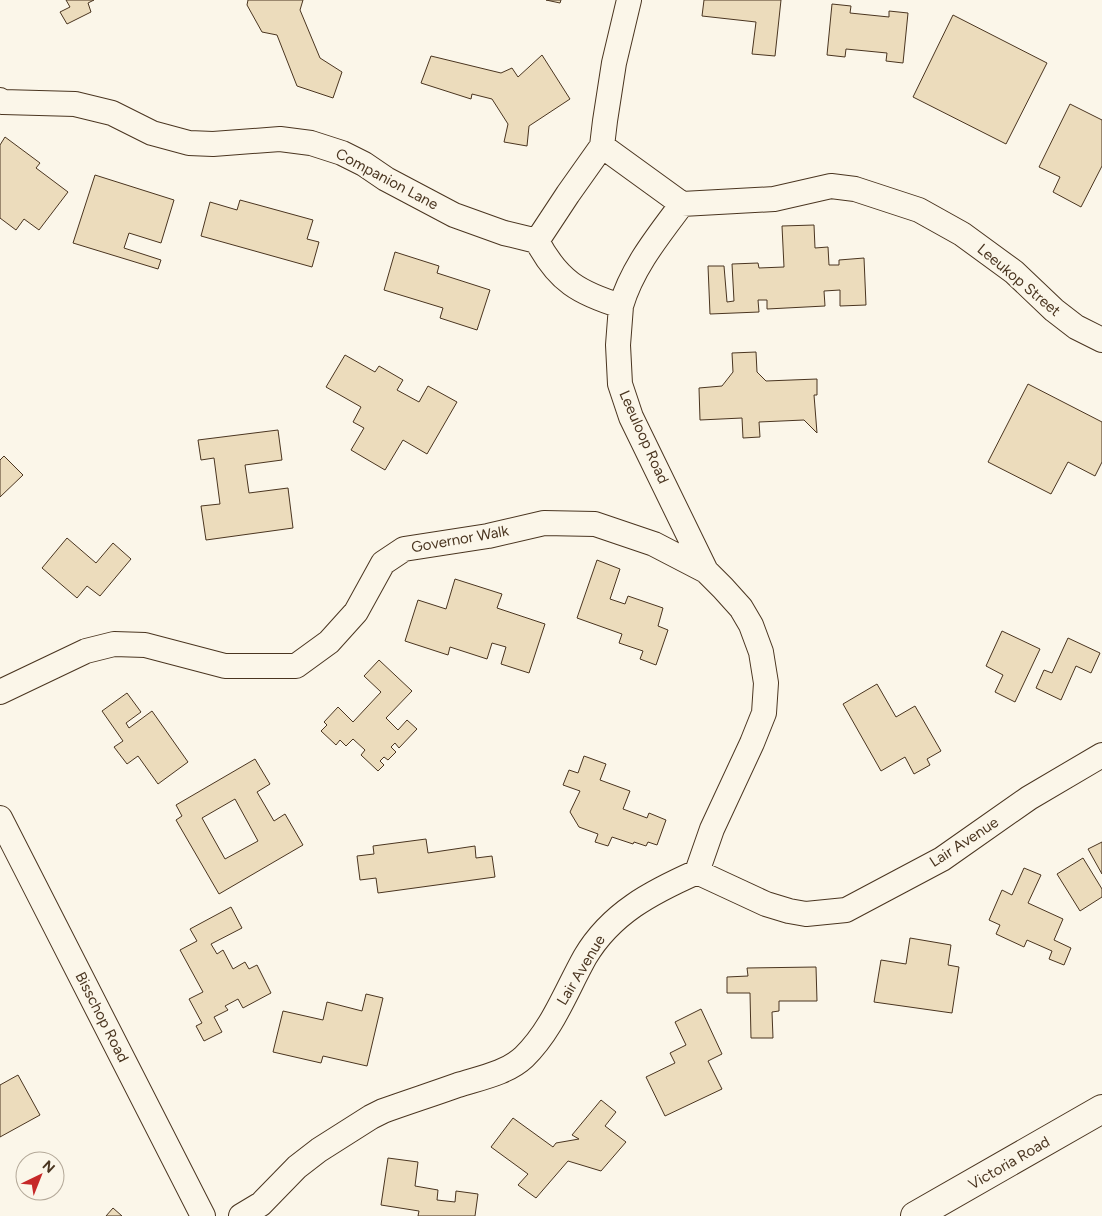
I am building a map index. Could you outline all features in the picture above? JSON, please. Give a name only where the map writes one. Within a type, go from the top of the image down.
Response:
[{"type":"main road","name":"Victoria Road","points":[[915,1216],[1102,1109]]},
{"type":"street","points":[[621,306],[596,298],[556,272],[546,259],[537,241],[602,146],[614,63],[629,0]]},
{"type":"street","name":"Companion Lane","points":[[0,100],[3,102],[75,104],[112,113],[152,133],[189,143],[213,144],[280,139],[311,143],[342,152],[386,179],[454,215],[504,233],[537,241]]},
{"type":"street","points":[[602,146],[682,204]]},
{"type":"street","name":"Leeukop Street","points":[[682,204],[774,199],[831,186],[854,188],[875,194],[919,210],[962,234],[1014,272],[1054,310],[1076,327],[1102,340]]},
{"type":"street","name":"Leeuloop Road","points":[[682,204],[640,263],[626,289],[621,306],[618,345],[620,384],[631,417],[706,572],[724,588],[741,608],[751,626],[761,652],[766,683],[764,713],[712,828],[697,872]]},
{"type":"street","name":"Governor Walk","points":[[0,692],[86,651],[114,644],[144,645],[225,666],[296,666],[329,642],[356,612],[383,563],[404,549],[488,536],[544,524],[595,524],[654,544],[706,572]]},
{"type":"street","name":"Lair Avenue","points":[[241,1216],[261,1204],[297,1167],[319,1150],[370,1117],[496,1073],[523,1057],[551,1022],[586,956],[606,928],[635,904],[650,895],[697,872],[766,904],[789,911],[806,914],[846,910],[942,859],[1029,798],[1102,755]]},
{"type":"street","name":"Bisschop Road","points":[[0,818],[203,1216]]},
{"type":"building","points":[[66,0],[94,0],[88,3],[91,12],[67,24],[60,12],[70,7]]},
{"type":"building","points":[[248,0],[303,0],[300,10],[320,58],[342,72],[333,98],[297,86],[277,35],[262,32],[247,5]]},
{"type":"building","points":[[546,0],[561,0],[560,3]]},
{"type":"building","points":[[704,0],[781,0],[775,56],[752,54],[756,22],[702,16]]},
{"type":"building","points":[[832,4],[851,6],[850,13],[889,17],[889,11],[908,13],[903,63],[886,61],[887,53],[846,49],[845,57],[827,55]]},
{"type":"building","points":[[953,15],[1047,63],[1006,144],[913,97]]},
{"type":"building","points":[[542,55],[570,99],[529,126],[527,146],[504,142],[508,124],[492,99],[472,94],[471,99],[421,83],[431,56],[501,73],[512,68],[518,77]]},
{"type":"building","points":[[1070,104],[1102,120],[1102,166],[1081,207],[1053,192],[1060,177],[1039,167]]},
{"type":"building","points":[[5,137],[40,163],[36,168],[68,192],[39,230],[24,219],[16,230],[0,218],[0,145]]},
{"type":"building","points":[[95,175],[174,200],[161,243],[129,233],[124,248],[161,260],[158,269],[73,243]]},
{"type":"building","points":[[240,200],[313,220],[307,239],[319,242],[312,267],[201,236],[210,202],[237,210]]},
{"type":"building","points":[[814,225],[815,248],[828,247],[829,265],[839,265],[839,260],[864,258],[866,305],[840,306],[840,290],[824,291],[825,306],[767,309],[767,300],[758,300],[759,312],[710,314],[708,266],[724,266],[727,302],[734,301],[732,264],[758,263],[759,268],[784,267],[782,226]]},
{"type":"building","points":[[395,252],[439,266],[437,273],[490,290],[477,330],[440,318],[443,308],[384,290]]},
{"type":"building","points":[[756,352],[757,372],[766,381],[817,379],[817,395],[814,395],[817,433],[804,420],[759,422],[760,437],[743,438],[742,418],[700,420],[699,388],[722,386],[733,372],[732,353]]},
{"type":"building","points":[[345,355],[375,372],[379,366],[403,380],[397,390],[419,402],[428,386],[457,402],[427,454],[403,440],[385,470],[351,450],[364,428],[353,422],[361,407],[326,387]]},
{"type":"building","points":[[1028,384],[1102,422],[1102,462],[1095,476],[1068,462],[1051,494],[988,462]]},
{"type":"building","points":[[278,430],[282,460],[245,465],[249,493],[288,488],[293,528],[206,540],[201,506],[220,504],[214,458],[201,460],[198,440]]},
{"type":"building","points":[[4,456],[23,475],[0,497],[0,460]]},
{"type":"building","points":[[67,538],[96,563],[113,543],[131,559],[100,596],[87,586],[77,598],[42,568]]},
{"type":"building","points":[[597,560],[620,569],[610,599],[625,604],[628,596],[663,608],[658,626],[668,630],[656,665],[640,659],[643,651],[619,643],[622,634],[577,618]]},
{"type":"building","points":[[455,579],[502,594],[497,608],[545,624],[529,673],[501,664],[506,647],[492,643],[487,659],[450,647],[448,655],[405,641],[418,600],[446,609]]},
{"type":"building","points":[[1002,631],[1040,649],[1015,702],[995,692],[1003,675],[986,666]]},
{"type":"building","points":[[1068,638],[1100,653],[1091,673],[1076,666],[1061,700],[1036,688],[1044,670],[1052,673]]},
{"type":"building","points":[[379,660],[412,691],[386,718],[398,730],[407,720],[417,729],[399,748],[395,743],[391,747],[396,752],[388,760],[384,757],[380,761],[384,765],[378,771],[361,755],[365,750],[353,739],[346,746],[340,740],[336,745],[321,731],[327,725],[324,722],[338,707],[353,722],[381,692],[364,676]]},
{"type":"building","points":[[877,684],[896,717],[915,706],[941,751],[927,759],[930,765],[914,774],[905,757],[881,771],[843,704]]},
{"type":"building","points":[[127,693],[141,712],[126,723],[129,728],[152,711],[188,762],[158,784],[138,756],[127,764],[114,747],[123,741],[102,711]]},
{"type":"building","points":[[584,756],[606,764],[600,780],[630,791],[623,809],[647,818],[649,813],[666,820],[657,845],[648,842],[646,846],[634,842],[633,844],[612,837],[608,846],[595,842],[598,834],[579,827],[570,812],[580,791],[563,785],[569,770],[578,773]]},
{"type":"building","points":[[255,759],[270,784],[257,792],[274,821],[285,814],[303,845],[219,894],[176,820],[182,816],[176,805]],"holes":[[[235,799],[258,841],[225,859],[202,818]]]},
{"type":"building","points":[[426,839],[428,853],[475,846],[476,858],[492,856],[495,877],[378,893],[376,878],[360,880],[357,856],[374,854],[373,846]]},
{"type":"building","points":[[1102,842],[1102,874],[1088,849]]},
{"type":"building","points":[[1083,858],[1102,889],[1102,897],[1080,911],[1057,874]]},
{"type":"building","points":[[1024,868],[1041,875],[1028,903],[1063,919],[1054,940],[1071,948],[1064,965],[1049,959],[1052,951],[1027,940],[1024,947],[996,934],[1000,925],[989,920],[1002,890],[1012,895]]},
{"type":"building","points":[[231,907],[242,928],[211,944],[217,954],[223,950],[233,969],[245,962],[249,969],[257,965],[271,993],[243,1008],[238,999],[225,1006],[228,1010],[214,1017],[222,1032],[204,1041],[196,1026],[202,1023],[189,999],[203,992],[180,950],[197,941],[190,929]]},
{"type":"building","points":[[910,938],[951,945],[948,965],[959,967],[952,1013],[874,1002],[881,960],[906,964]]},
{"type":"building","points":[[816,967],[817,1001],[779,1001],[779,1011],[772,1012],[773,1038],[751,1038],[750,993],[727,993],[727,977],[748,976],[747,968]]},
{"type":"building","points":[[366,994],[383,998],[367,1066],[323,1056],[321,1063],[273,1052],[283,1011],[323,1020],[327,1002],[362,1011]]},
{"type":"building","points":[[701,1009],[722,1054],[708,1061],[722,1089],[665,1116],[646,1077],[675,1063],[670,1053],[686,1045],[675,1022]]},
{"type":"building","points":[[18,1075],[40,1115],[0,1137],[0,1085]]},
{"type":"building","points":[[601,1100],[616,1112],[605,1126],[626,1142],[601,1171],[568,1161],[536,1198],[518,1185],[528,1174],[491,1147],[513,1118],[553,1147],[556,1143],[579,1139],[572,1135]]},
{"type":"building","points":[[388,1158],[418,1162],[415,1186],[438,1190],[437,1200],[455,1202],[456,1191],[478,1194],[475,1216],[418,1216],[419,1211],[381,1205]]},
{"type":"building","points":[[113,1208],[122,1216],[106,1216]]}]
